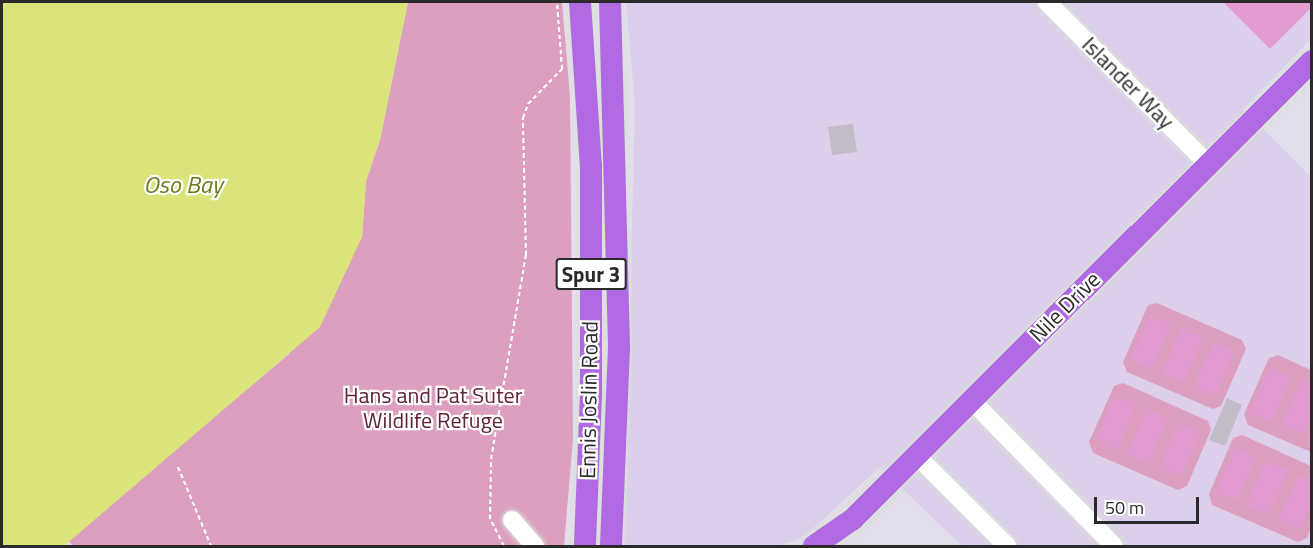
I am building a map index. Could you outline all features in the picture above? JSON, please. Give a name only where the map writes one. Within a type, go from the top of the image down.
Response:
[{"type":"main road","name":"Ennis Joslin Road","points":[[580,2],[591,166],[591,394],[585,546]]},
{"type":"main road","name":"Ennis Joslin Road","points":[[610,2],[619,347],[610,546]]},
{"type":"main road","name":"Nile Drive","points":[[824,544],[1311,61]]},
{"type":"street","name":"Islander Way","points":[[1047,2],[1208,164]]},
{"type":"street","points":[[971,400],[1114,546]]},
{"type":"street","points":[[916,455],[1006,546]]},
{"type":"street","points":[[512,520],[536,546]]},
{"type":"path","points":[[504,546],[490,519],[490,459],[526,255],[523,118],[528,104],[562,69],[557,2]]},
{"type":"path","points":[[178,467],[211,546]]},
{"type":"shaded area","points":[[626,2],[1311,2],[1311,39],[1243,109],[1311,177],[1311,546],[962,546],[880,467],[805,536],[779,546],[624,546],[635,104]]},
{"type":"shaded area","points":[[1223,2],[1311,2],[1311,8],[1270,49]]},
{"type":"shaded area","points":[[1150,315],[1171,324],[1152,369],[1130,360]]},
{"type":"shaded area","points":[[1182,328],[1203,337],[1184,382],[1162,373]]},
{"type":"shaded area","points":[[1214,342],[1235,351],[1215,396],[1194,387]]},
{"type":"shaded area","points":[[1270,367],[1291,376],[1272,421],[1250,412]]},
{"type":"shaded area","points":[[1301,380],[1312,385],[1311,416],[1303,434],[1282,425]]},
{"type":"shaded area","points":[[1115,395],[1136,405],[1117,450],[1096,440]]},
{"type":"shaded area","points":[[1147,409],[1168,418],[1149,463],[1127,454]]},
{"type":"shaded area","points":[[1179,423],[1200,432],[1181,477],[1160,467]]},
{"type":"shaded area","points":[[1235,447],[1256,456],[1237,501],[1216,492]]},
{"type":"shaded area","points":[[1266,460],[1288,470],[1268,515],[1247,505]]},
{"type":"shaded area","points":[[1299,475],[1312,480],[1311,503],[1301,529],[1279,520]]},
{"type":"green space","name":"Hans and Pat Suter Wildlife Refuge","points":[[408,2],[562,2],[570,96],[573,439],[564,546],[73,546],[68,540],[289,354],[362,237],[366,181],[380,140]]},
{"type":"green space","points":[[1157,303],[1242,340],[1246,349],[1221,406],[1213,409],[1127,372],[1123,362],[1148,305]]},
{"type":"green space","points":[[1278,355],[1311,370],[1311,452],[1248,425],[1244,414],[1269,358]]},
{"type":"green space","points":[[1123,383],[1208,421],[1211,430],[1187,486],[1178,490],[1093,453],[1089,442],[1114,386]]},
{"type":"green space","points":[[1242,435],[1311,466],[1311,527],[1307,538],[1298,542],[1212,505],[1209,494],[1233,438]]},
{"type":"water","name":"Oso Bay","points":[[2,2],[408,2],[380,140],[366,181],[362,237],[320,327],[64,546],[2,546]]},
{"type":"building","points":[[853,124],[857,152],[832,155],[828,127]]},
{"type":"building","points":[[1227,398],[1242,405],[1225,446],[1209,440]]}]
